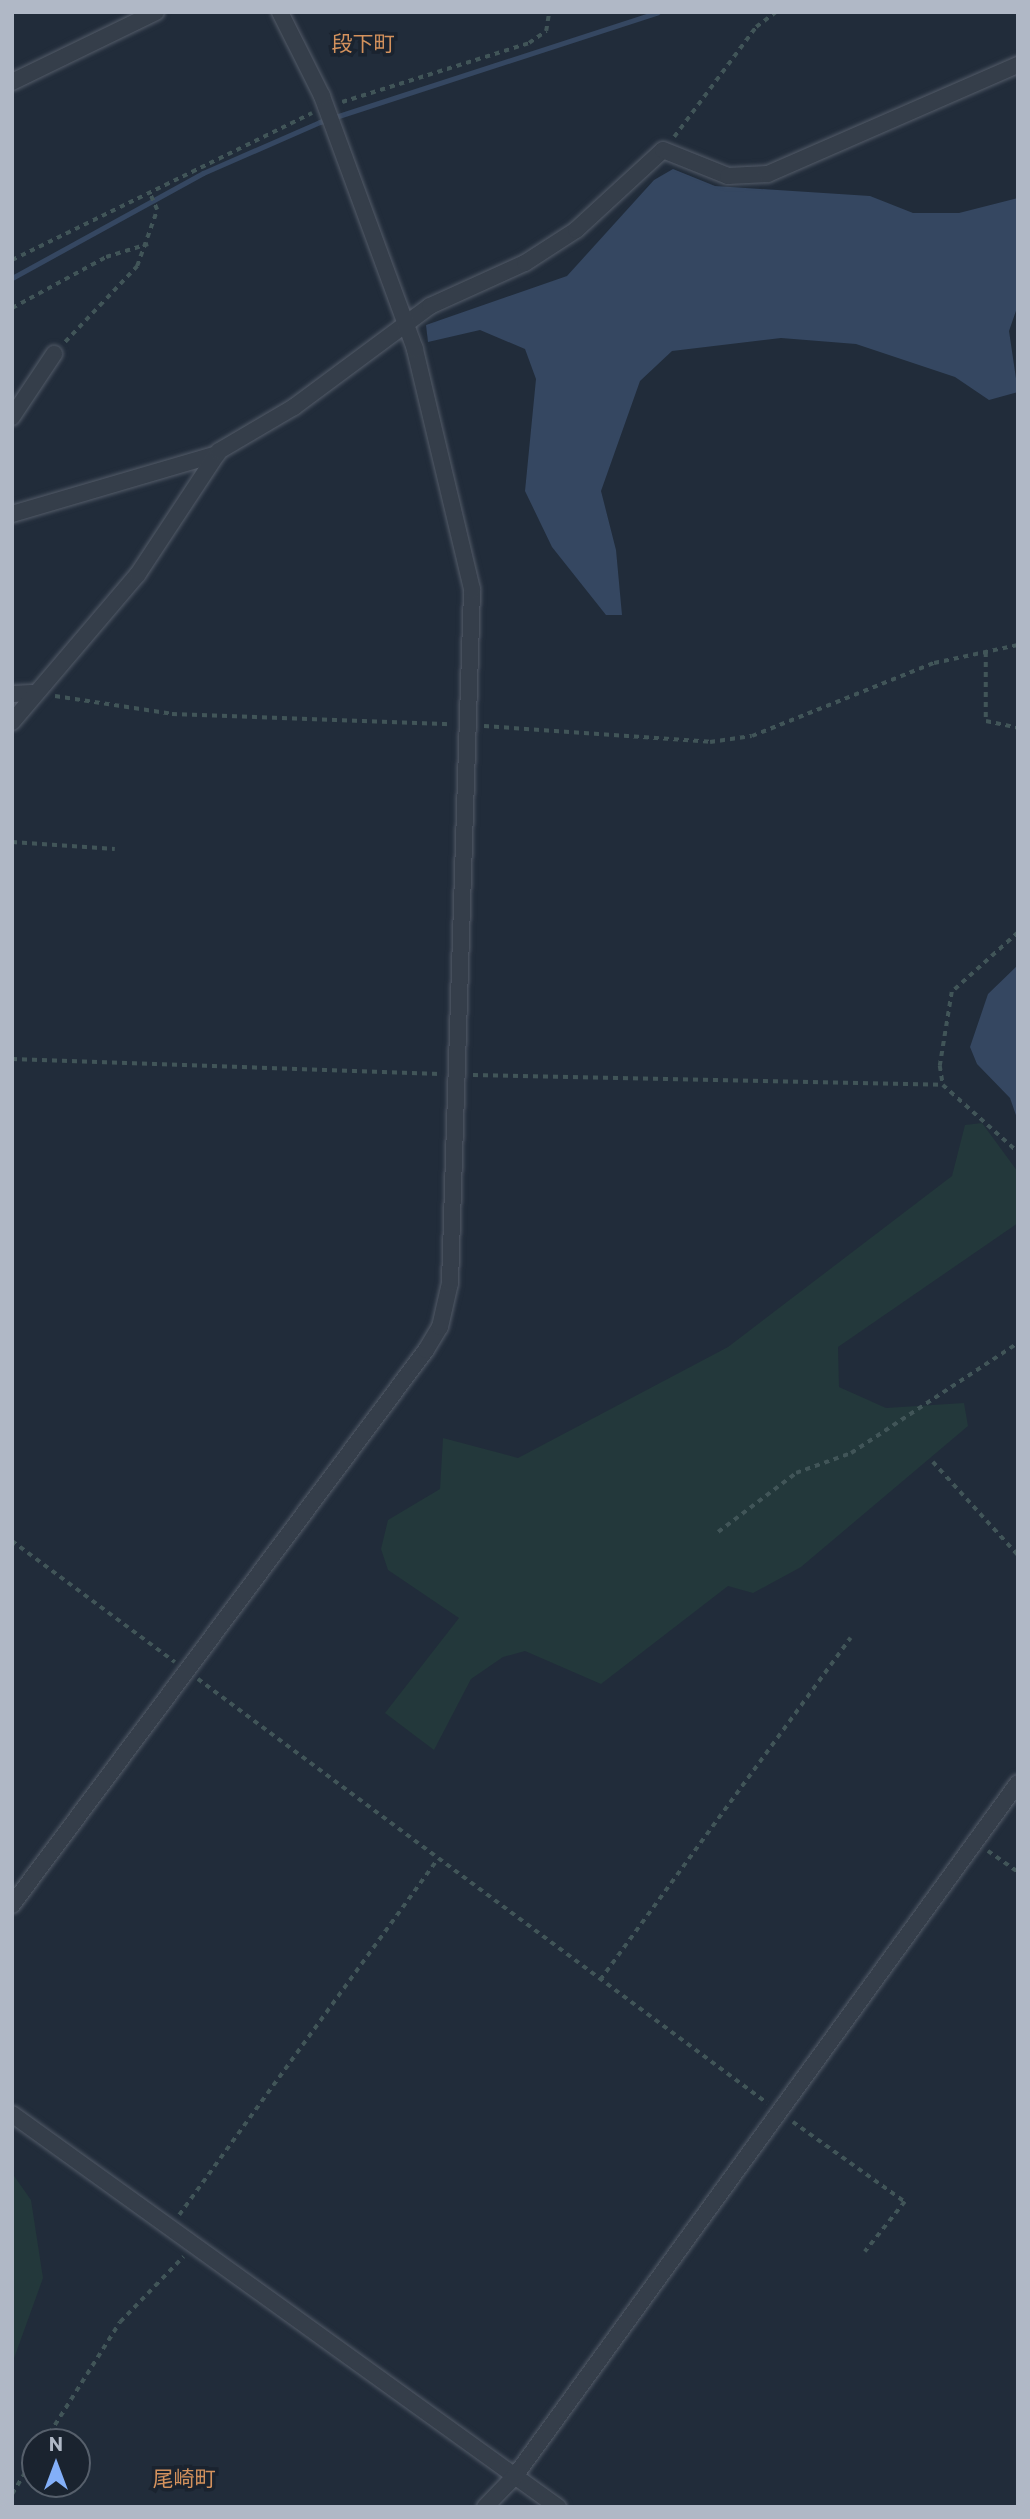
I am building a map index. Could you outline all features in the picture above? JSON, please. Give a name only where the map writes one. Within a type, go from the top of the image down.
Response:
[{"type":"street","points":[[12,82],[156,12]]},
{"type":"street","points":[[12,1905],[440,1327],[450,1283],[464,725],[472,589],[406,327],[327,107],[280,12]]},
{"type":"street","points":[[12,514],[217,454],[406,327],[430,306],[525,263],[576,230],[663,150],[728,176],[768,174],[1018,65]]},
{"type":"street","points":[[12,417],[54,354]]},
{"type":"street","points":[[12,722],[32,693],[138,574],[217,454]]},
{"type":"street","points":[[12,694],[32,693]]},
{"type":"street","points":[[485,2507],[515,2476],[1018,1783]]},
{"type":"street","points":[[12,2114],[558,2507]]},
{"type":"path","points":[[12,260],[327,107],[529,43],[546,32],[549,12]]},
{"type":"path","points":[[663,150],[756,27],[776,12]]},
{"type":"path","points":[[54,354],[137,266],[150,243],[157,210],[149,192]]},
{"type":"path","points":[[12,308],[106,257],[150,243]]},
{"type":"path","points":[[32,693],[172,714],[464,725],[710,743],[752,736],[934,663],[1018,645]]},
{"type":"path","points":[[986,652],[986,721],[1018,728]]},
{"type":"path","points":[[12,842],[62,840],[115,849]]},
{"type":"path","points":[[943,1085],[942,1033],[952,992],[1018,933]]},
{"type":"path","points":[[12,1059],[455,1075],[943,1085],[1018,1152]]},
{"type":"path","points":[[718,1532],[796,1473],[851,1452],[1018,1343]]},
{"type":"path","points":[[933,1462],[1018,1555]]},
{"type":"path","points":[[12,1541],[436,1861],[905,2202],[864,2252]]},
{"type":"path","points":[[600,1980],[850,1638]]},
{"type":"path","points":[[975,1841],[1018,1872]]},
{"type":"path","points":[[169,2228],[436,1861]]},
{"type":"path","points":[[53,2428],[120,2322],[192,2244]]},
{"type":"green space","points":[[982,1123],[1018,1172],[1018,1223],[838,1347],[839,1387],[886,1408],[964,1403],[968,1426],[801,1567],[753,1593],[728,1586],[601,1684],[525,1651],[503,1657],[471,1679],[434,1750],[385,1713],[459,1618],[388,1570],[381,1549],[388,1520],[440,1489],[443,1438],[518,1458],[728,1347],[952,1176],[965,1125]]},
{"type":"green space","points":[[12,2173],[31,2200],[43,2278],[12,2364]]},
{"type":"water","points":[[673,169],[715,186],[870,196],[913,213],[959,213],[1018,198],[1018,305],[1009,331],[1018,392],[989,400],[955,377],[856,344],[781,338],[672,351],[640,381],[601,491],[616,550],[622,615],[606,615],[552,547],[525,491],[536,379],[525,349],[480,330],[428,342],[426,325],[567,276],[654,180]]},
{"type":"water","points":[[1018,965],[1018,1121],[1010,1098],[977,1064],[970,1047],[988,994]]},
{"type":"waterway","points":[[12,278],[203,173],[320,122],[658,12]]},
{"type":"district","name":"段下町","points":[[363,43]]},
{"type":"district","name":"尾崎町","points":[[184,2478]]}]
